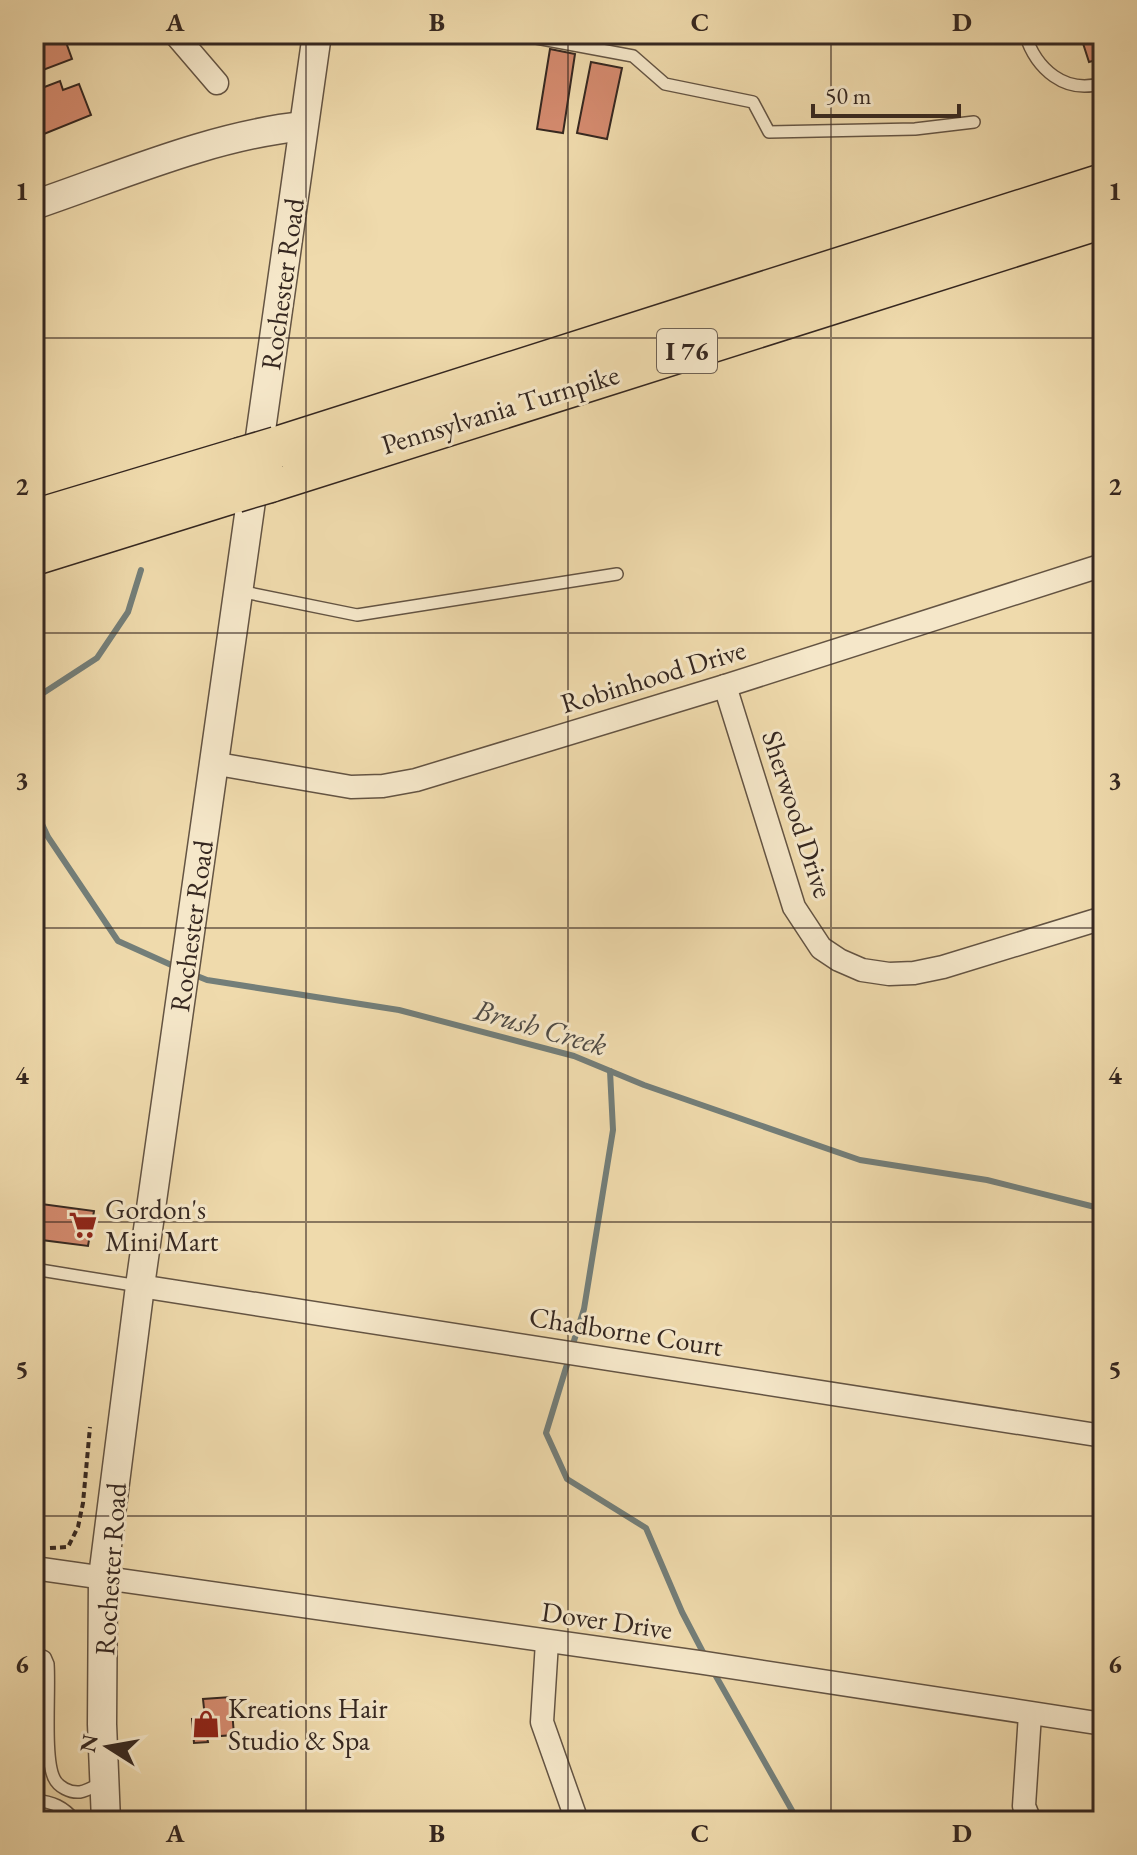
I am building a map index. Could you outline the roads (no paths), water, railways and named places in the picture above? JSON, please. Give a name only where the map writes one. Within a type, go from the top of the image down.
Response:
[{"type":"highway","name":"Pennsylvania Turnpike","points":[[34,555],[256,470],[1103,184]]},
{"type":"highway","name":"Pennsylvania Turnpike","points":[[34,520],[256,470],[1103,218]]},
{"type":"street","points":[[175,34],[217,83]]},
{"type":"street","name":"Rochester Road","points":[[106,1821],[102,1724],[103,1577],[212,763],[317,34]]},
{"type":"street","points":[[34,205],[188,152],[261,131],[303,126]]},
{"type":"street","name":"Robinhood Drive","points":[[212,763],[351,787],[383,786],[416,780],[725,686],[1103,565]]},
{"type":"street","name":"Sherwood Drive","points":[[725,686],[794,907],[821,948],[839,960],[862,970],[889,974],[914,973],[1103,918]]},
{"type":"street","name":"Chadborne Court","points":[[140,1286],[1103,1436]]},
{"type":"street","name":"Dover Drive","points":[[34,1568],[698,1662],[1103,1724]]},
{"type":"street","points":[[547,1642],[542,1722],[575,1821]]},
{"type":"street","points":[[1030,1714],[1024,1806],[1030,1821]]},
{"type":"lane","points":[[515,34],[633,56],[665,84],[753,102],[769,132],[915,129],[974,122]]},
{"type":"lane","points":[[1025,34],[1029,48],[1048,73],[1068,85],[1090,87],[1103,83]]},
{"type":"lane","points":[[239,591],[357,615],[617,574]]},
{"type":"lane","points":[[34,1269],[140,1286]]},
{"type":"lane","points":[[34,1652],[45,1657],[48,1664],[50,1769],[55,1781],[67,1790],[81,1792],[104,1782]]},
{"type":"lane","points":[[34,1800],[53,1802],[76,1821]]},
{"type":"waterway","points":[[34,699],[97,658],[128,612],[141,570]]},
{"type":"waterway","name":"Brush Creek","points":[[34,807],[48,837],[118,941],[178,968]]},
{"type":"waterway","name":"Brush Creek","points":[[192,974],[207,980],[399,1010],[574,1056],[644,1085],[860,1160],[987,1180],[1103,1209]]},
{"type":"waterway","points":[[572,1347],[584,1309],[613,1130],[610,1071]]},
{"type":"waterway","points":[[569,1358],[546,1433],[567,1479],[646,1528],[682,1612],[706,1658]]},
{"type":"waterway","points":[[713,1671],[798,1821]]},
{"type":"place","name":"Gordon's Mini Mart","points":[[83,1225]]},
{"type":"place","name":"Kreations Hair Studio & Spa","points":[[206,1724]]}]
